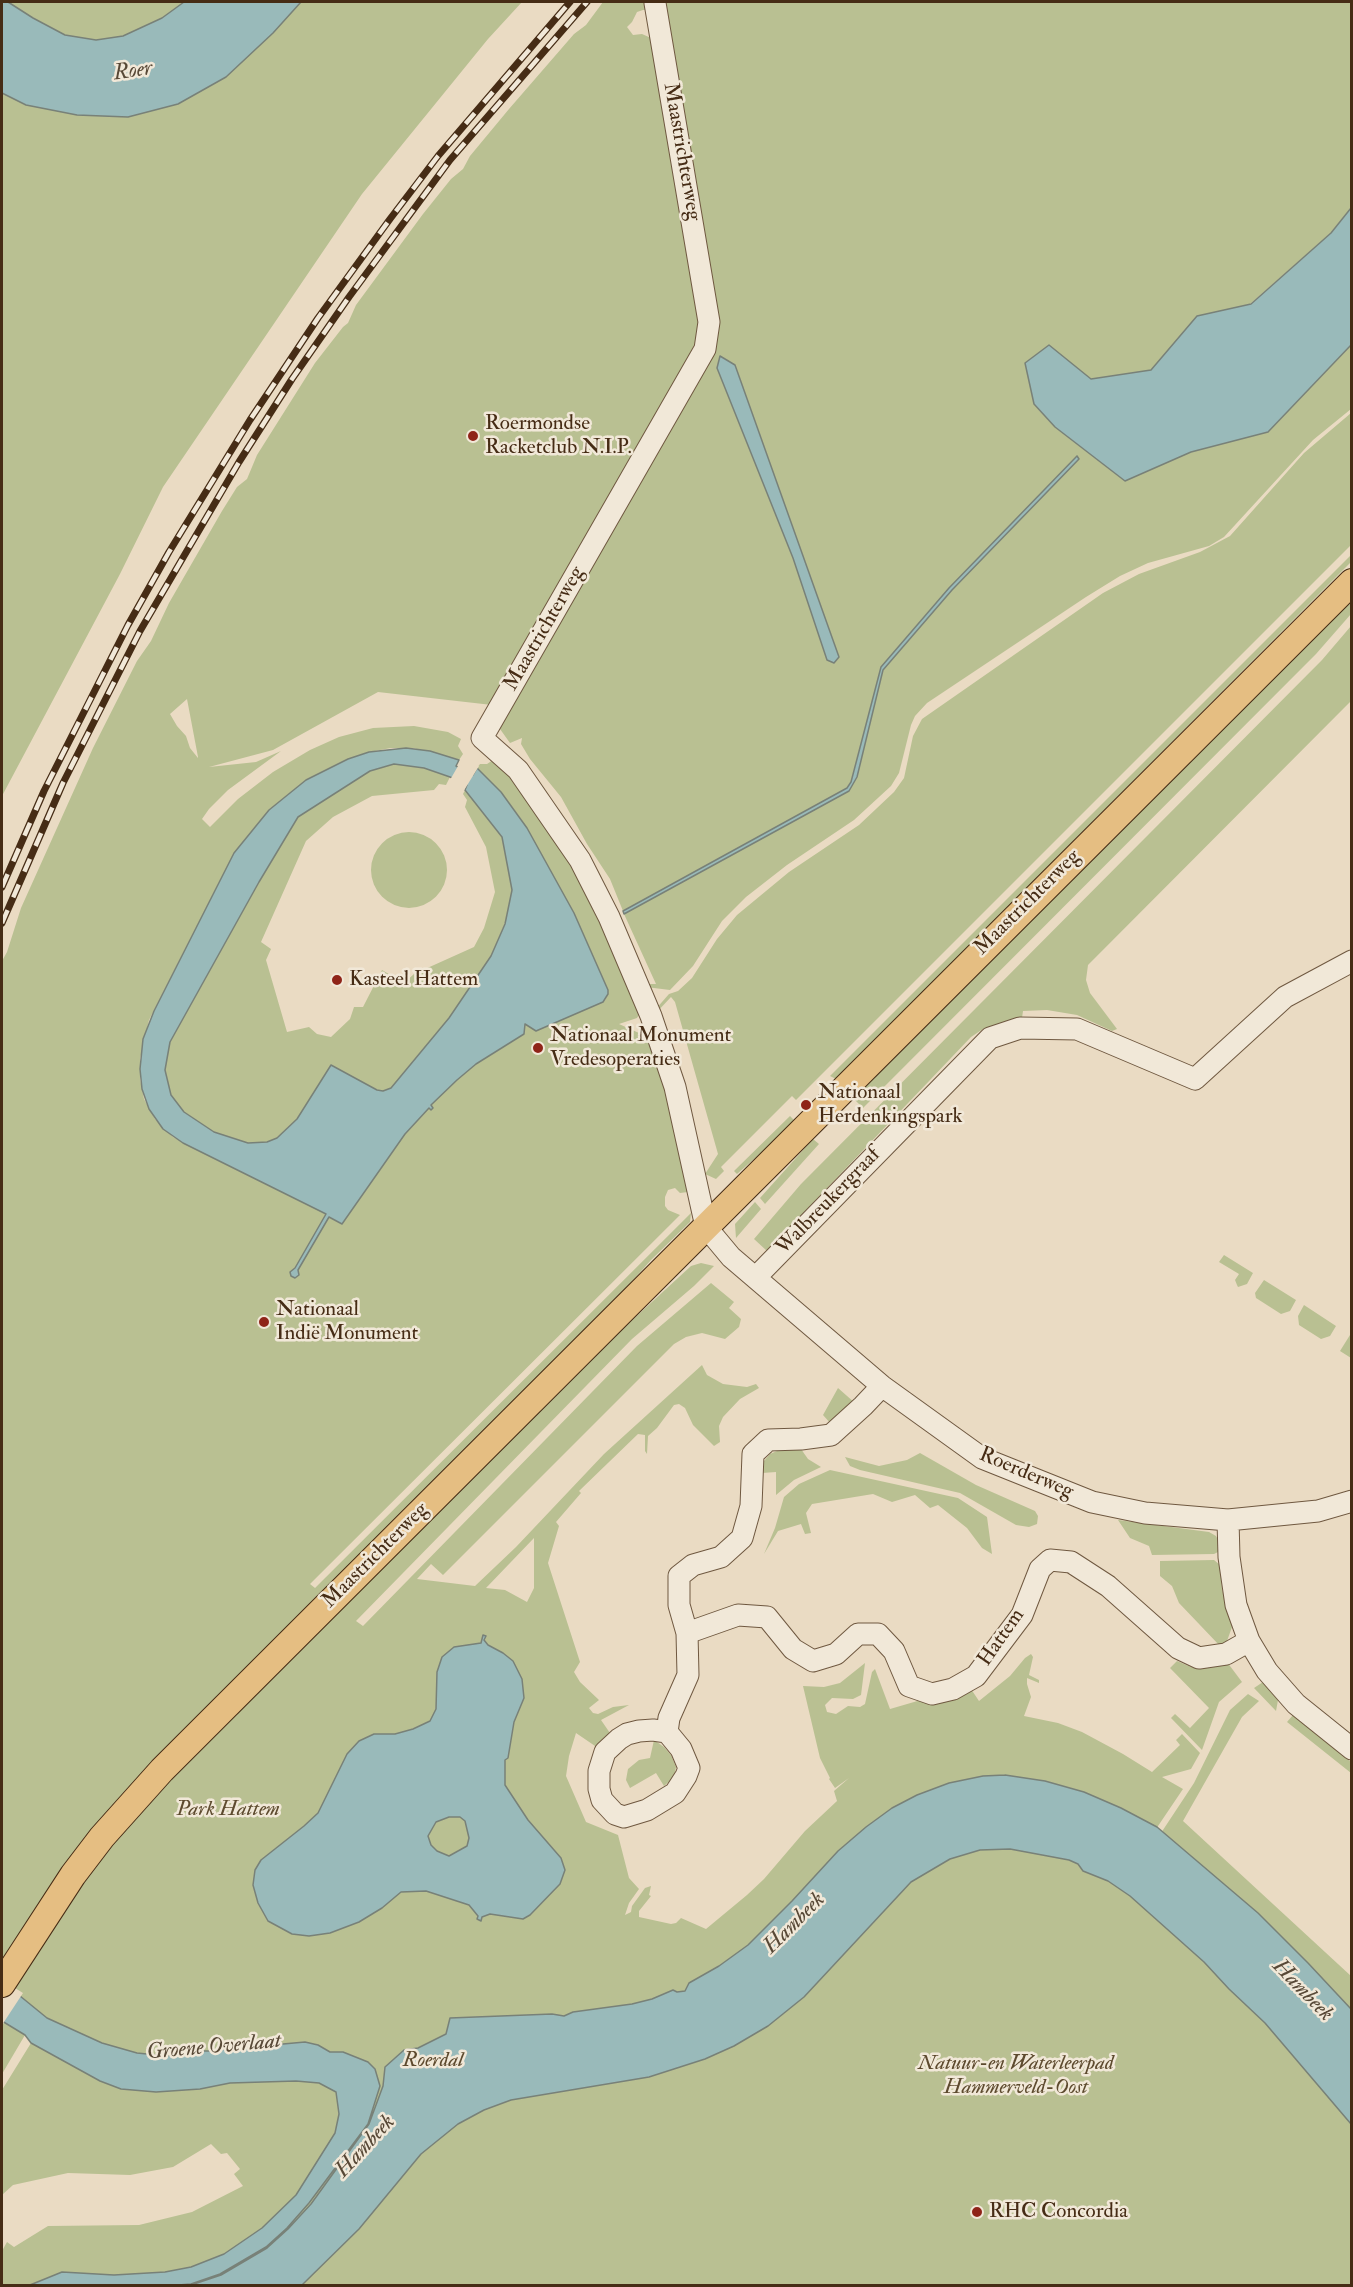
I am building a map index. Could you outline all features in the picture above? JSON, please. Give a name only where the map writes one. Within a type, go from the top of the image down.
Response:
[{"type":"main road","name":"Maastrichterweg","points":[[2,1984],[51,1907],[102,1837],[162,1770],[1352,582]]},
{"type":"street","name":"Maastrichterweg","points":[[655,3],[709,322],[705,349],[482,738],[519,770],[580,860],[609,917],[651,1016],[675,1087],[706,1227]]},
{"type":"street","name":"Walbreukergraaf","points":[[756,1277],[990,1038],[1020,1028],[1077,1029],[1195,1079],[1285,996],[1352,961]]},
{"type":"street","name":"Roerderweg","points":[[706,1227],[731,1257],[882,1386],[982,1458],[1092,1502],[1145,1513],[1228,1520],[1318,1511],[1352,1502]]},
{"type":"street","points":[[667,1732],[639,1731],[627,1734],[619,1738],[605,1752],[599,1771],[599,1789],[602,1800],[615,1814],[624,1817],[648,1810],[682,1786],[688,1768],[686,1758],[667,1732],[669,1718],[688,1675],[687,1632],[679,1605],[679,1576],[693,1564],[721,1557],[742,1538],[751,1506],[753,1454],[768,1440],[831,1435],[882,1386]]},
{"type":"street","points":[[1228,1520],[1229,1557],[1236,1605],[1250,1641],[1267,1671],[1296,1704],[1352,1749]]},
{"type":"street","name":"Hattem","points":[[687,1632],[738,1615],[767,1617],[793,1649],[813,1661],[836,1654],[858,1634],[878,1634],[894,1651],[909,1686],[932,1694],[954,1689],[976,1676],[1022,1615],[1040,1569],[1050,1560],[1071,1563],[1107,1586],[1178,1648],[1199,1658],[1226,1654],[1250,1641]]},
{"type":"green space","points":[[2,2],[522,2],[488,39],[362,194],[163,487],[120,574],[2,796]]},
{"type":"green space","points":[[603,2],[660,2],[651,10],[637,12],[627,27],[633,35],[642,34],[651,38],[699,315],[696,341],[682,366],[681,377],[492,705],[378,692],[273,750],[209,767],[256,762],[281,751],[228,790],[209,809],[202,819],[210,827],[238,799],[273,772],[310,750],[339,737],[373,728],[414,726],[448,732],[461,739],[458,746],[463,754],[459,760],[413,748],[391,748],[369,752],[306,780],[269,810],[234,853],[149,1020],[140,1059],[140,1079],[144,1099],[155,1119],[173,1137],[313,1207],[342,1224],[405,1134],[429,1108],[433,1107],[431,1105],[439,1096],[457,1080],[476,1064],[524,1034],[525,1023],[536,1031],[605,1000],[608,990],[574,913],[521,819],[501,792],[477,768],[480,764],[487,764],[496,758],[562,845],[598,913],[640,1013],[637,1018],[619,1024],[650,1038],[661,1073],[688,1192],[680,1193],[675,1188],[668,1190],[665,1206],[668,1210],[680,1215],[310,1584],[315,1588],[691,1213],[690,1222],[651,1260],[341,1609],[628,1324],[691,1266],[701,1263],[714,1266],[632,1339],[356,1621],[363,1626],[637,1346],[711,1283],[734,1302],[729,1308],[741,1319],[739,1327],[725,1339],[702,1333],[686,1337],[674,1344],[443,1575],[431,1564],[417,1579],[475,1586],[516,1547],[604,1454],[702,1365],[707,1375],[723,1384],[747,1387],[756,1384],[759,1388],[740,1399],[723,1417],[719,1426],[720,1442],[714,1446],[693,1425],[685,1408],[679,1404],[674,1405],[648,1436],[647,1454],[645,1435],[638,1434],[579,1491],[581,1493],[556,1522],[559,1526],[548,1563],[580,1662],[574,1672],[580,1682],[599,1700],[589,1708],[593,1713],[598,1714],[613,1707],[629,1705],[601,1720],[612,1736],[598,1748],[576,1733],[566,1776],[586,1822],[618,1835],[629,1878],[639,1889],[629,1903],[625,1915],[631,1912],[632,1906],[645,1888],[651,1886],[649,1895],[651,1896],[639,1911],[639,1917],[671,1924],[681,1918],[706,1929],[764,1879],[805,1831],[837,1801],[834,1791],[849,1778],[835,1788],[829,1779],[820,1758],[803,1686],[824,1687],[840,1683],[865,1663],[861,1695],[853,1699],[832,1698],[825,1705],[827,1712],[836,1714],[848,1706],[860,1707],[865,1704],[872,1672],[875,1669],[890,1709],[969,1686],[979,1701],[1010,1676],[1031,1654],[1033,1657],[1029,1675],[1039,1680],[1039,1683],[1027,1678],[1031,1697],[1024,1716],[1058,1723],[1082,1732],[1152,1772],[1180,1745],[1176,1740],[1182,1734],[1200,1753],[1191,1769],[1162,1777],[1183,1789],[1156,1829],[1161,1833],[1194,1783],[1230,1710],[1248,1694],[1259,1701],[1242,1717],[1183,1821],[1351,1976],[1351,2285],[2,2285],[2,2251],[7,2242],[14,2247],[48,2226],[139,2225],[192,2212],[243,2186],[234,2174],[240,2169],[227,2153],[221,2154],[211,2144],[173,2167],[130,2175],[68,2173],[13,2185],[2,2195],[2,2090],[31,2043],[25,2035],[2,2074],[2,2026],[4,2022],[2,2021],[2,961],[21,908],[93,748],[137,661],[151,641],[169,603],[222,511],[237,487],[247,479],[257,455],[315,363],[348,323],[356,305],[423,214],[451,179],[463,169],[470,156],[509,109],[574,34],[586,25]],"holes":[[[187,699],[198,757],[198,758],[170,714]],[[534,1538],[534,1588],[527,1602],[505,1590],[486,1588]]]},
{"type":"green space","points":[[666,2],[1351,2],[1351,208],[1331,233],[1250,304],[1197,317],[1151,370],[1091,379],[1049,346],[1025,363],[1034,404],[1055,427],[1125,481],[1191,452],[1268,432],[1351,345],[1351,409],[1313,440],[1224,537],[1209,546],[1148,563],[1120,576],[927,703],[915,716],[911,725],[899,773],[891,786],[854,820],[787,865],[746,897],[722,921],[693,966],[670,990],[646,987],[645,984],[656,984],[624,914],[849,791],[857,776],[883,670],[952,590],[1077,457],[949,588],[881,667],[851,782],[847,788],[623,911],[610,879],[561,797],[530,759],[521,744],[522,738],[510,743],[500,729],[500,720],[709,346],[663,9]],"holes":[[[720,357],[735,365],[839,657],[834,663],[827,660],[793,558],[717,368]]]},
{"type":"green space","points":[[1351,413],[1351,545],[796,1100],[792,1096],[721,1167],[724,1171],[716,1179],[705,1174],[718,1154],[675,1002],[671,997],[656,1013],[655,1010],[669,994],[678,991],[692,978],[717,939],[737,915],[789,872],[859,825],[894,792],[904,778],[913,736],[922,719],[1103,593],[1139,574],[1200,552],[1230,536],[1304,453]]},
{"type":"green space","points":[[1351,555],[1351,562],[836,1079],[830,1076]]},
{"type":"green space","points":[[1347,603],[1351,605],[1351,614],[1316,654],[863,1108],[853,1098]]},
{"type":"green space","points":[[1351,626],[1351,701],[1088,965],[1086,980],[1090,993],[1117,1029],[1112,1031],[1077,1015],[1047,1010],[1023,1011],[1022,1018],[983,1029],[971,1037],[767,1251],[754,1239],[801,1184],[1322,660]]},
{"type":"green space","points":[[394,764],[424,768],[450,777],[446,785],[439,784],[434,790],[372,796],[333,817],[306,841],[261,942],[271,949],[266,960],[287,1032],[309,1027],[317,1034],[331,1037],[350,1019],[354,1007],[363,1007],[382,970],[404,983],[414,974],[474,947],[484,928],[495,892],[486,847],[465,807],[467,800],[463,794],[465,790],[502,837],[512,890],[505,923],[491,956],[449,1018],[391,1088],[383,1091],[377,1090],[331,1065],[297,1119],[277,1138],[267,1142],[248,1143],[214,1132],[184,1112],[171,1095],[165,1070],[170,1042],[298,817],[370,771]]},
{"type":"green space","points":[[409,832],[423,835],[436,843],[444,856],[447,870],[444,884],[436,897],[423,905],[409,908],[395,905],[382,897],[374,884],[371,870],[374,856],[382,843],[395,835]]},
{"type":"green space","points":[[790,1116],[796,1122],[737,1174],[734,1171]]},
{"type":"green space","points":[[813,1139],[819,1144],[765,1204],[760,1198]]},
{"type":"green space","points":[[755,1202],[761,1209],[736,1238],[735,1224]]},
{"type":"green space","points":[[1224,1255],[1253,1273],[1247,1284],[1238,1287],[1235,1280],[1239,1274],[1219,1262]]},
{"type":"green space","points":[[1264,1280],[1296,1300],[1290,1311],[1281,1314],[1256,1298],[1255,1293]]},
{"type":"green space","points":[[1304,1305],[1336,1326],[1330,1336],[1321,1339],[1299,1325],[1298,1316]]},
{"type":"green space","points":[[1351,1336],[1351,1358],[1340,1351]]},
{"type":"green space","points":[[838,1388],[855,1403],[831,1424],[823,1415]]},
{"type":"green space","points":[[801,1449],[808,1459],[821,1467],[794,1480],[776,1495],[776,1472],[762,1473],[764,1461],[770,1454],[777,1451]]},
{"type":"green space","points":[[920,1453],[976,1485],[1035,1511],[1038,1516],[1037,1524],[1029,1527],[1016,1525],[960,1493],[860,1470],[850,1466],[845,1457],[879,1466],[907,1460]]},
{"type":"green space","points":[[830,1470],[958,1498],[987,1517],[992,1554],[982,1548],[967,1528],[938,1505],[930,1508],[915,1495],[892,1502],[873,1494],[812,1504],[806,1513],[811,1533],[805,1534],[801,1524],[778,1531],[764,1554],[784,1497],[799,1484]]},
{"type":"green space","points":[[1118,1520],[1209,1532],[1216,1536],[1220,1544],[1220,1551],[1214,1554],[1152,1555],[1149,1546],[1130,1538]]},
{"type":"green space","points":[[1214,1560],[1220,1565],[1222,1589],[1232,1627],[1227,1641],[1220,1646],[1179,1603],[1172,1586],[1160,1576],[1160,1561]]},
{"type":"green space","points":[[1177,1661],[1201,1669],[1227,1662],[1242,1682],[1219,1702],[1202,1750],[1171,1718],[1175,1714],[1190,1728],[1209,1708],[1170,1668]]},
{"type":"green space","points":[[1263,1682],[1278,1700],[1276,1711],[1254,1688]]},
{"type":"green space","points":[[1293,1715],[1351,1762],[1351,1773],[1287,1722]]},
{"type":"green space","points":[[654,1740],[671,1755],[676,1767],[674,1777],[664,1786],[656,1773],[630,1788],[626,1780],[628,1769],[639,1760],[650,1758]]},
{"type":"water","name":"Roer","points":[[2,2],[8,2],[65,35],[96,40],[123,36],[162,18],[184,2],[301,2],[273,33],[226,77],[178,104],[128,117],[77,115],[26,105],[2,93]]},
{"type":"water","points":[[1351,208],[1351,345],[1268,432],[1191,452],[1125,481],[1055,427],[1034,404],[1025,363],[1049,345],[1091,379],[1151,370],[1197,316],[1251,304],[1331,233]]},
{"type":"water","points":[[720,356],[735,365],[839,657],[834,663],[827,660],[793,558],[717,368]]},
{"type":"water","points":[[1077,456],[1079,459],[952,590],[883,670],[857,777],[849,791],[624,914],[623,911],[847,788],[851,782],[881,667],[949,588]]},
{"type":"water","points":[[406,748],[430,751],[459,760],[456,766],[473,775],[477,768],[501,792],[527,828],[574,913],[608,994],[603,1002],[536,1031],[525,1024],[524,1034],[476,1064],[457,1080],[431,1105],[433,1108],[431,1110],[429,1108],[405,1134],[342,1224],[329,1217],[298,1270],[299,1275],[295,1278],[290,1272],[295,1268],[326,1214],[183,1143],[163,1129],[149,1109],[142,1089],[140,1069],[143,1039],[154,1011],[234,853],[269,810],[306,780],[348,759],[369,752]],"holes":[[[394,764],[424,768],[467,785],[465,790],[502,837],[512,890],[505,924],[491,956],[449,1018],[391,1088],[383,1091],[377,1090],[331,1065],[297,1119],[277,1138],[267,1142],[248,1143],[214,1132],[184,1112],[171,1095],[165,1070],[170,1042],[259,882],[298,817],[370,771]]]},
{"type":"water","points":[[483,1635],[486,1636],[484,1640],[488,1645],[513,1661],[522,1679],[524,1698],[514,1722],[508,1758],[505,1760],[505,1785],[528,1820],[561,1858],[565,1870],[560,1884],[530,1915],[523,1919],[490,1914],[482,1917],[481,1921],[477,1919],[478,1916],[469,1905],[426,1891],[401,1892],[382,1908],[359,1922],[330,1933],[309,1936],[292,1934],[268,1921],[258,1903],[253,1885],[255,1870],[261,1860],[318,1813],[347,1754],[359,1741],[374,1734],[395,1734],[413,1729],[430,1721],[436,1709],[437,1672],[442,1657],[454,1647],[481,1643]],"holes":[[[449,1817],[460,1817],[465,1821],[469,1838],[467,1846],[449,1856],[437,1851],[431,1845],[428,1836],[436,1822]]]},
{"type":"water","name":"Hambeek","points":[[1005,1775],[1045,1781],[1084,1792],[1157,1827],[1258,1913],[1308,1963],[1351,2009],[1351,2124],[1265,2023],[1204,1962],[1130,1896],[1108,1881],[1083,1871],[1078,1864],[1069,1860],[1010,1849],[980,1850],[950,1859],[911,1882],[804,1997],[768,2026],[734,2046],[705,2059],[649,2077],[511,2100],[484,2110],[458,2124],[421,2154],[359,2229],[302,2285],[191,2285],[221,2275],[267,2248],[288,2229],[311,2204],[369,2124],[383,2086],[385,2067],[404,2050],[418,2048],[446,2034],[450,2018],[552,2014],[564,2016],[573,2012],[632,2004],[673,1990],[685,1991],[689,1983],[719,1966],[748,1945],[838,1851],[892,1808],[917,1795],[949,1783],[983,1776]]},
{"type":"water","points":[[9,1987],[47,2018],[102,2043],[137,2053],[167,2056],[190,2051],[216,2051],[251,2043],[272,2045],[305,2042],[318,2045],[330,2052],[343,2052],[368,2062],[375,2069],[380,2086],[368,2124],[309,2203],[287,2228],[266,2247],[220,2274],[191,2284],[178,2285],[30,2285],[62,2272],[114,2275],[165,2272],[191,2267],[224,2254],[262,2228],[296,2195],[335,2133],[339,2114],[336,2092],[319,2083],[296,2081],[230,2083],[200,2089],[156,2092],[121,2089],[100,2081],[31,2043],[25,2035],[2,2021]]},
{"type":"pier","points":[[462,759],[460,765],[472,771],[475,766],[479,766],[463,792],[464,787],[450,780]]},
{"type":"pier","points":[[2,1980],[23,1993],[2,2025]]},
{"type":"railway","points":[[2,887],[44,791],[128,625],[169,552],[250,420],[318,318],[438,156],[570,2]]},
{"type":"railway","points":[[2,923],[63,783],[140,631],[239,462],[292,379],[349,297],[450,160],[587,2]]},
{"type":"place","name":"Roermondse Racketclub N.I.P.","points":[[473,436]]},
{"type":"place","name":"Kasteel Hattem","points":[[337,980]]},
{"type":"place","name":"Nationaal Monument Vredesoperaties","points":[[538,1048]]},
{"type":"place","name":"Nationaal Herdenkingspark","points":[[806,1105]]},
{"type":"place","name":"Nationaal Indië Monument","points":[[264,1322]]},
{"type":"place","name":"RHC Concordia","points":[[977,2212]]},
{"type":"park label","name":"Park Hattem","points":[[228,1810]]},
{"type":"park label","name":"Roerdal","points":[[433,2061]]},
{"type":"park label","name":"Natuur-en Waterleerpad Hammerveld-Oost","points":[[1016,2076]]},
{"type":"water label","name":"Groene Overlaat","points":[[214,2048]]}]
